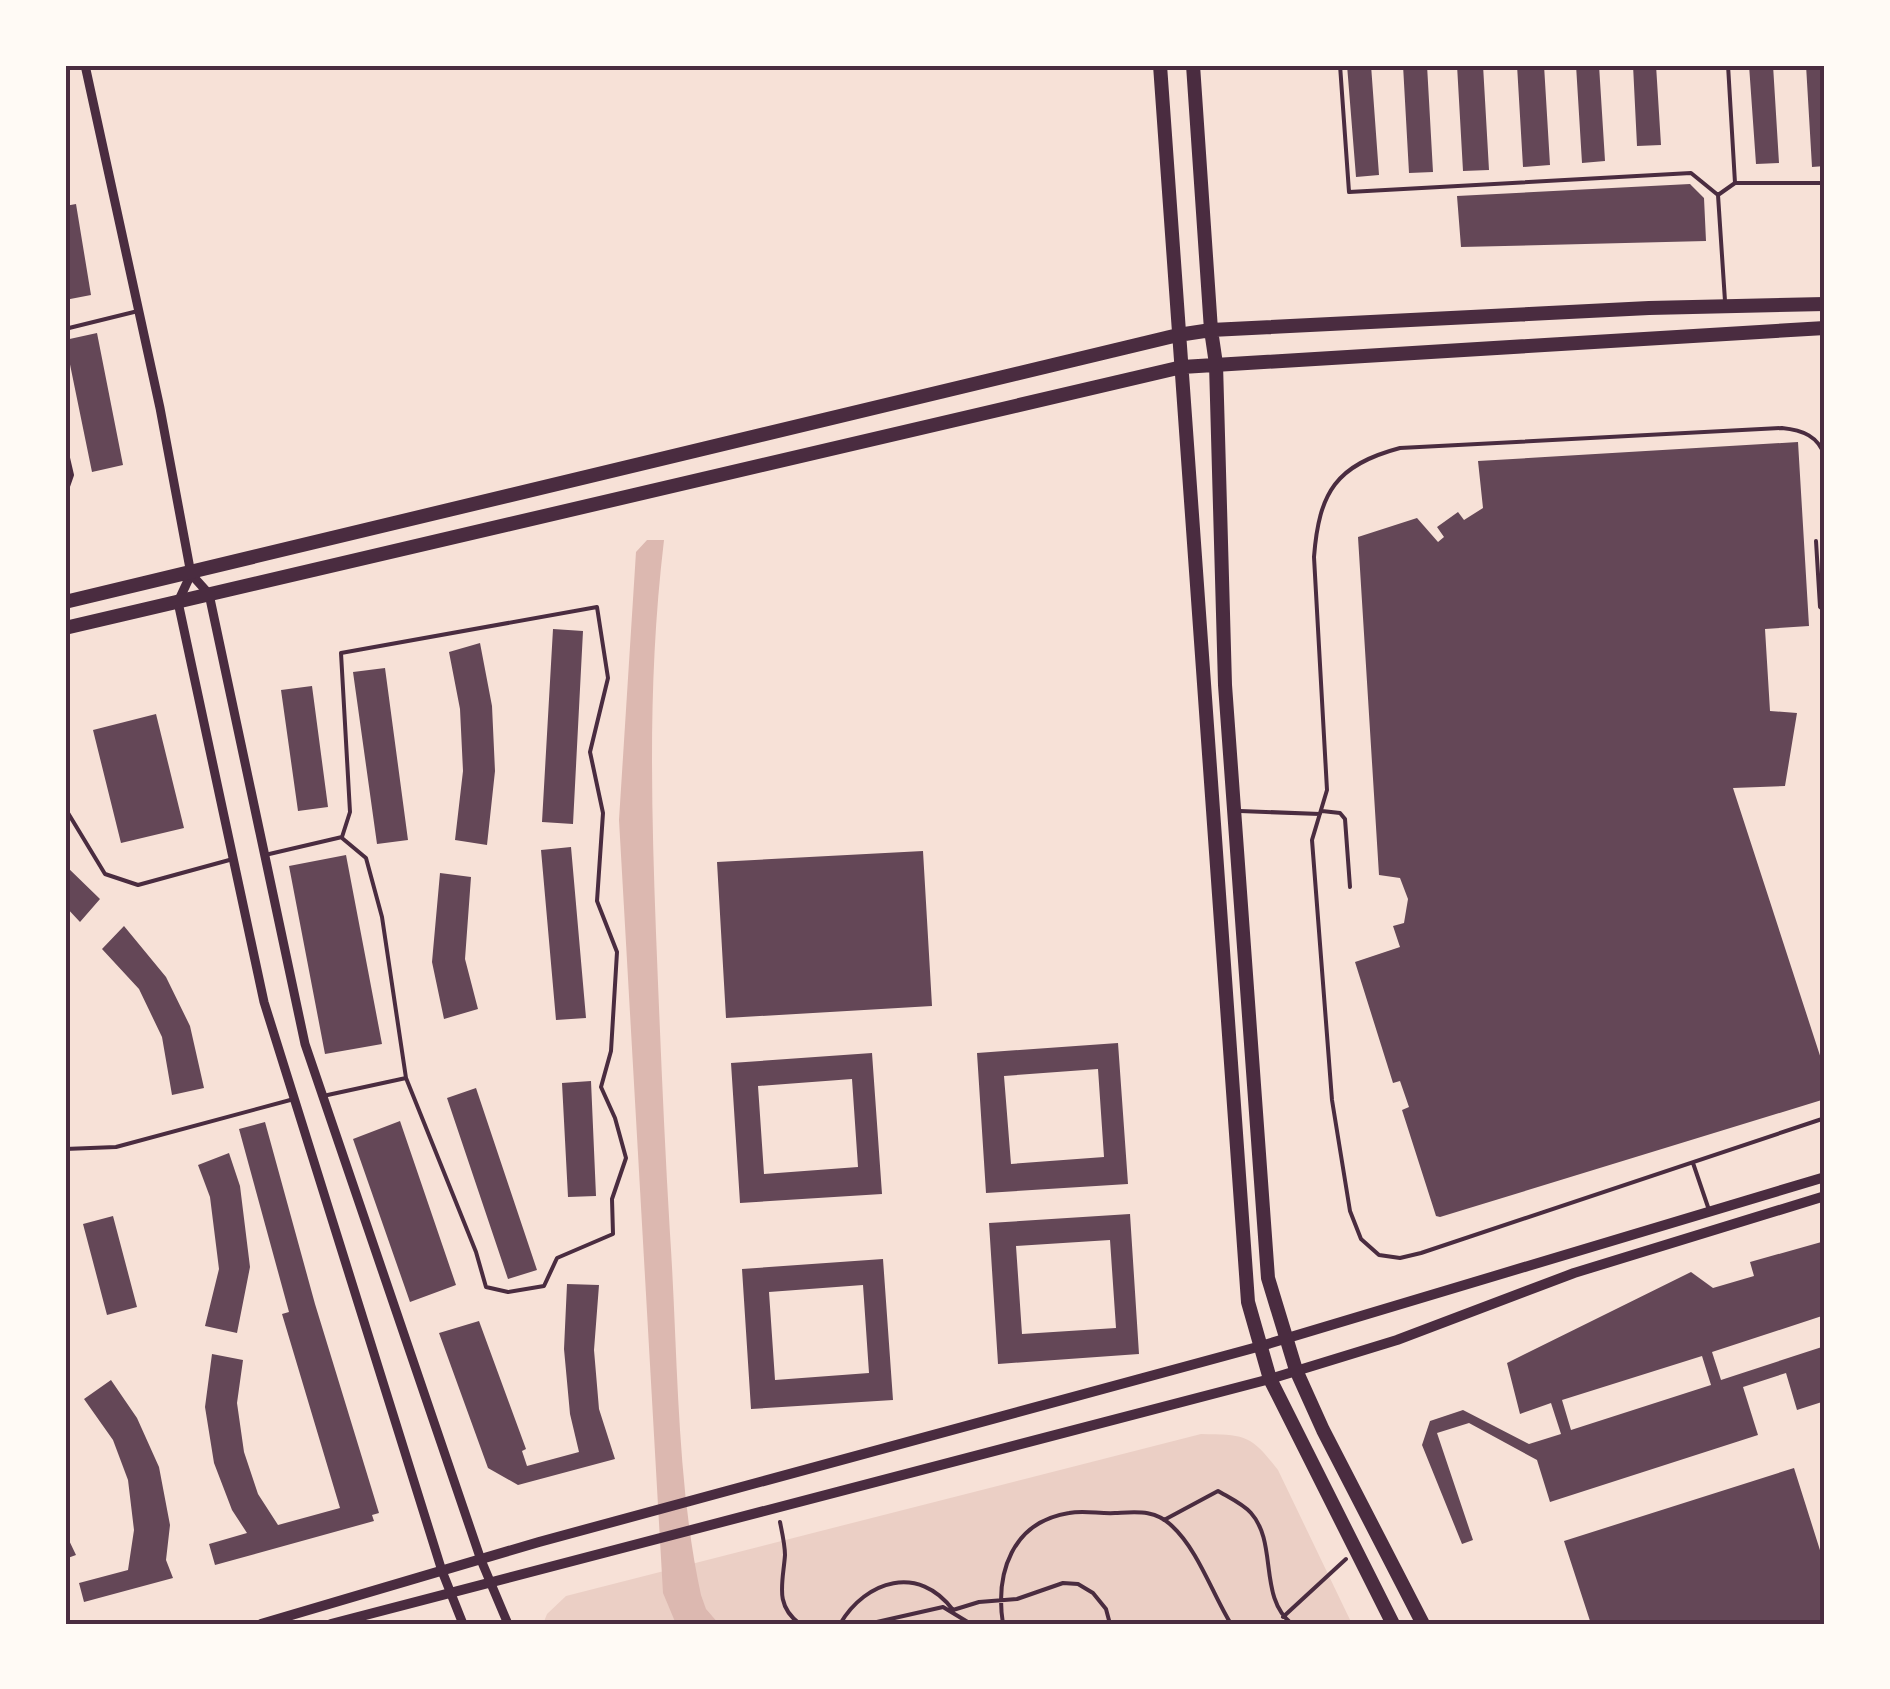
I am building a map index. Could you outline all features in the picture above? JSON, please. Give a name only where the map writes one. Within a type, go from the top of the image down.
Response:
[{"type":"main road","points":[[1160,65],[1248,1302],[1270,1379],[1393,1624]]},
{"type":"main road","points":[[1193,65],[1216,364],[1226,686],[1268,1278],[1296,1370],[1423,1624]]},
{"type":"main road","points":[[65,602],[1178,335],[1211,330],[1825,304]]},
{"type":"main road","points":[[65,628],[1182,367],[1825,328]]},
{"type":"street","points":[[85,65],[192,574],[209,594],[306,1044],[481,1560],[508,1624]]},
{"type":"street","points":[[192,574],[178,602],[264,1002],[442,1571],[464,1624]]},
{"type":"street","points":[[261,1624],[634,1516],[1261,1346],[1825,1177]]},
{"type":"street","points":[[331,1624],[1270,1379],[1397,1340],[1574,1274],[1825,1196]]},
{"type":"lane","points":[[1340,65],[1348,192],[1691,173],[1718,194],[1726,306]]},
{"type":"lane","points":[[1728,65],[1735,183]]},
{"type":"lane","points":[[1718,194],[1735,183],[1825,183]]},
{"type":"lane","points":[[65,329],[138,310]]},
{"type":"lane","points":[[1825,457],[1822,446],[1810,435],[1782,428],[1400,448],[1367,457],[1341,475],[1322,508],[1315,544],[1327,790],[1312,840],[1332,1100],[1350,1210],[1361,1239],[1379,1255],[1400,1258],[1422,1253],[1825,1118]]},
{"type":"lane","points":[[65,445],[72,475],[65,495]]},
{"type":"lane","points":[[1816,541],[1820,607],[1825,611]]},
{"type":"lane","points":[[598,607],[608,678],[590,752],[602,814],[597,901],[617,952],[612,1051],[601,1086],[626,1158],[612,1199],[613,1234],[557,1258],[544,1286],[508,1292],[486,1288],[476,1252],[406,1078],[382,917],[366,858],[342,837],[350,812],[340,653],[598,607]]},
{"type":"lane","points":[[65,808],[105,874],[138,885],[233,860]]},
{"type":"lane","points":[[1234,811],[1340,813],[1345,819],[1350,886]]},
{"type":"lane","points":[[264,856],[342,837]]},
{"type":"lane","points":[[323,1096],[406,1078]]},
{"type":"lane","points":[[65,1149],[116,1148],[294,1099]]},
{"type":"lane","points":[[1693,1163],[1709,1211]]},
{"type":"path","points":[[1164,1520],[1218,1491],[1252,1514],[1261,1533],[1272,1592],[1283,1617],[1292,1624]]},
{"type":"path","points":[[776,1507],[785,1555],[780,1576],[782,1601],[789,1616],[800,1624]]},
{"type":"path","points":[[1004,1624],[1006,1566],[1012,1548],[1029,1531],[1067,1513],[1135,1510],[1172,1526],[1197,1561],[1231,1624]]},
{"type":"path","points":[[1283,1617],[1356,1550]]},
{"type":"path","points":[[840,1624],[861,1596],[885,1584],[923,1586],[971,1624]]},
{"type":"path","points":[[868,1624],[930,1609],[953,1610],[1002,1598],[1017,1599],[1044,1587],[1078,1584],[1093,1593],[1106,1609],[1111,1624],[1126,1624]]},
{"type":"shaded area","points":[[647,540],[664,540],[653,688],[653,833],[679,1416],[687,1507],[701,1595],[706,1609],[719,1624],[676,1624],[663,1593],[619,820],[636,552]]},
{"type":"shaded area","points":[[1201,1434],[1246,1439],[1278,1470],[1352,1624],[543,1624],[547,1614],[566,1596]]},
{"type":"building","points":[[1347,65],[1371,65],[1379,175],[1356,177]]},
{"type":"building","points":[[1403,65],[1427,65],[1433,172],[1409,173]]},
{"type":"building","points":[[1457,65],[1483,65],[1489,170],[1463,171]]},
{"type":"building","points":[[1517,65],[1544,65],[1550,165],[1523,167]]},
{"type":"building","points":[[1576,65],[1599,65],[1605,161],[1582,163]]},
{"type":"building","points":[[1633,65],[1656,65],[1661,145],[1637,146]]},
{"type":"building","points":[[1749,65],[1773,65],[1779,163],[1756,164]]},
{"type":"building","points":[[1806,65],[1825,65],[1825,166],[1812,167]]},
{"type":"building","points":[[1690,184],[1704,198],[1706,241],[1461,247],[1457,196]]},
{"type":"building","points":[[76,204],[91,295],[65,300],[65,206]]},
{"type":"building","points":[[97,333],[123,465],[92,472],[65,340]]},
{"type":"building","points":[[1798,442],[1809,626],[1765,629],[1770,711],[1797,713],[1785,786],[1733,788],[1825,1071],[1825,1099],[1436,1216],[1402,1110],[1409,1107],[1400,1081],[1393,1083],[1355,962],[1400,947],[1393,926],[1404,923],[1408,899],[1400,878],[1379,875],[1358,537],[1417,518],[1438,542],[1444,537],[1437,527],[1458,512],[1464,520],[1483,508],[1478,461]]},
{"type":"building","points":[[553,629],[583,631],[573,824],[542,822]]},
{"type":"building","points":[[480,643],[492,706],[495,771],[487,845],[455,840],[463,771],[460,709],[449,652]]},
{"type":"building","points":[[385,668],[408,840],[377,844],[353,672]]},
{"type":"building","points":[[312,686],[328,807],[298,811],[281,690]]},
{"type":"building","points":[[156,714],[184,828],[121,843],[93,730]]},
{"type":"building","points":[[571,847],[586,1018],[556,1020],[541,850]]},
{"type":"building","points":[[923,851],[932,1006],[726,1018],[717,862]]},
{"type":"building","points":[[346,855],[382,1044],[325,1054],[289,866]]},
{"type":"building","points":[[65,865],[100,899],[80,922],[65,906]]},
{"type":"building","points":[[440,873],[471,877],[465,959],[478,1009],[444,1019],[432,962]]},
{"type":"building","points":[[124,926],[166,977],[190,1026],[204,1088],[172,1095],[162,1037],[139,989],[102,949]]},
{"type":"building","points":[[1118,1043],[1128,1184],[986,1193],[977,1053]],"holes":[[[1098,1069],[1104,1157],[1011,1164],[1004,1076]]]},
{"type":"building","points":[[872,1053],[882,1194],[740,1203],[731,1063]],"holes":[[[852,1079],[858,1167],[764,1174],[758,1086]]]},
{"type":"building","points":[[591,1081],[596,1196],[568,1197],[562,1083]]},
{"type":"building","points":[[476,1088],[537,1270],[508,1279],[447,1098]]},
{"type":"building","points":[[400,1121],[456,1285],[410,1302],[353,1139]]},
{"type":"building","points":[[265,1122],[379,1513],[372,1515],[374,1521],[215,1565],[209,1544],[247,1533],[232,1510],[214,1463],[205,1407],[212,1354],[243,1360],[237,1403],[244,1452],[258,1494],[278,1525],[340,1508],[282,1314],[289,1312],[239,1129]]},
{"type":"building","points":[[229,1153],[240,1186],[250,1267],[237,1333],[205,1326],[219,1269],[210,1197],[198,1165]]},
{"type":"building","points":[[1130,1214],[1139,1354],[998,1364],[989,1223]],"holes":[[[1110,1240],[1116,1328],[1022,1334],[1016,1246]]]},
{"type":"building","points":[[113,1216],[137,1307],[107,1315],[83,1224]]},
{"type":"building","points":[[1825,1241],[1825,1315],[1712,1352],[1721,1380],[1825,1346],[1825,1401],[1797,1410],[1786,1373],[1743,1387],[1758,1435],[1550,1502],[1537,1460],[1469,1423],[1437,1433],[1473,1540],[1462,1544],[1422,1445],[1430,1421],[1463,1410],[1529,1444],[1561,1434],[1551,1403],[1520,1414],[1507,1363],[1691,1272],[1713,1288],[1754,1276],[1750,1262]],"holes":[[[1702,1356],[1711,1385],[1571,1430],[1562,1400]]]},
{"type":"building","points":[[883,1259],[893,1400],[751,1409],[742,1269]],"holes":[[[863,1285],[869,1373],[775,1380],[769,1292]]]},
{"type":"building","points":[[567,1284],[599,1285],[594,1350],[599,1409],[615,1459],[518,1485],[488,1468],[439,1333],[479,1321],[526,1449],[522,1451],[527,1466],[579,1452],[570,1414],[564,1349]]},
{"type":"building","points":[[111,1380],[137,1418],[159,1467],[170,1525],[166,1560],[173,1578],[84,1602],[79,1583],[128,1570],[134,1530],[128,1480],[113,1440],[84,1399]]},
{"type":"building","points":[[1794,1468],[1825,1566],[1825,1624],[1591,1624],[1564,1541]]},
{"type":"building","points":[[65,1532],[76,1555],[65,1559]]}]
